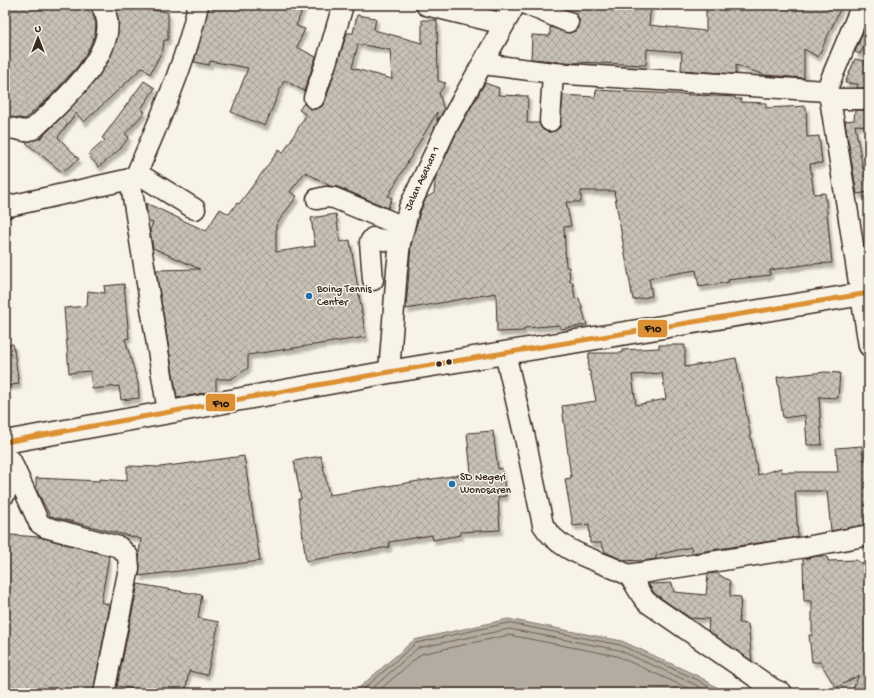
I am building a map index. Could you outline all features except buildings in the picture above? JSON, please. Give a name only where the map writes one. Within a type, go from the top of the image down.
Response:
[{"type":"main road","points":[[9,448],[168,412],[389,372],[864,294]]},
{"type":"street","points":[[5,127],[25,132],[33,129],[70,94],[83,79],[102,48],[108,29],[107,19],[101,5]]},
{"type":"street","points":[[168,412],[134,176],[172,90],[194,24],[198,5]]},
{"type":"street","points":[[314,98],[343,5]]},
{"type":"street","points":[[426,5],[504,24]]},
{"type":"street","name":"Jalan Asahan 1","points":[[389,372],[394,292],[402,235],[415,194],[446,129],[515,5]]},
{"type":"street","points":[[528,5],[568,22]]},
{"type":"street","points":[[862,5],[828,95],[864,294],[869,346]]},
{"type":"street","points":[[483,64],[552,73],[869,99]]},
{"type":"street","points":[[550,121],[552,73]]},
{"type":"street","points":[[5,207],[134,176],[195,209]]},
{"type":"street","points":[[317,199],[326,197],[334,198],[402,235]]},
{"type":"street","points":[[373,280],[370,242],[373,238],[402,235]]},
{"type":"street","points":[[505,353],[543,525],[549,536],[563,546],[628,575],[806,548],[869,535]]},
{"type":"street","points":[[5,494],[9,448]]},
{"type":"street","points":[[9,448],[39,523],[45,527],[119,548],[128,556],[128,568],[104,693]]},
{"type":"street","points":[[628,575],[642,598],[648,604],[782,693]]},
{"type":"water","points":[[508,619],[622,641],[700,677],[726,693],[353,693],[414,640]]},
{"type":"transit line","name":"F10","points":[[5,442],[389,372],[869,293]]},
{"type":"place","name":"Boing Tennis Center","points":[[309,296]]},
{"type":"place","name":"SD Negeri Wonosaren","points":[[452,484]]}]
